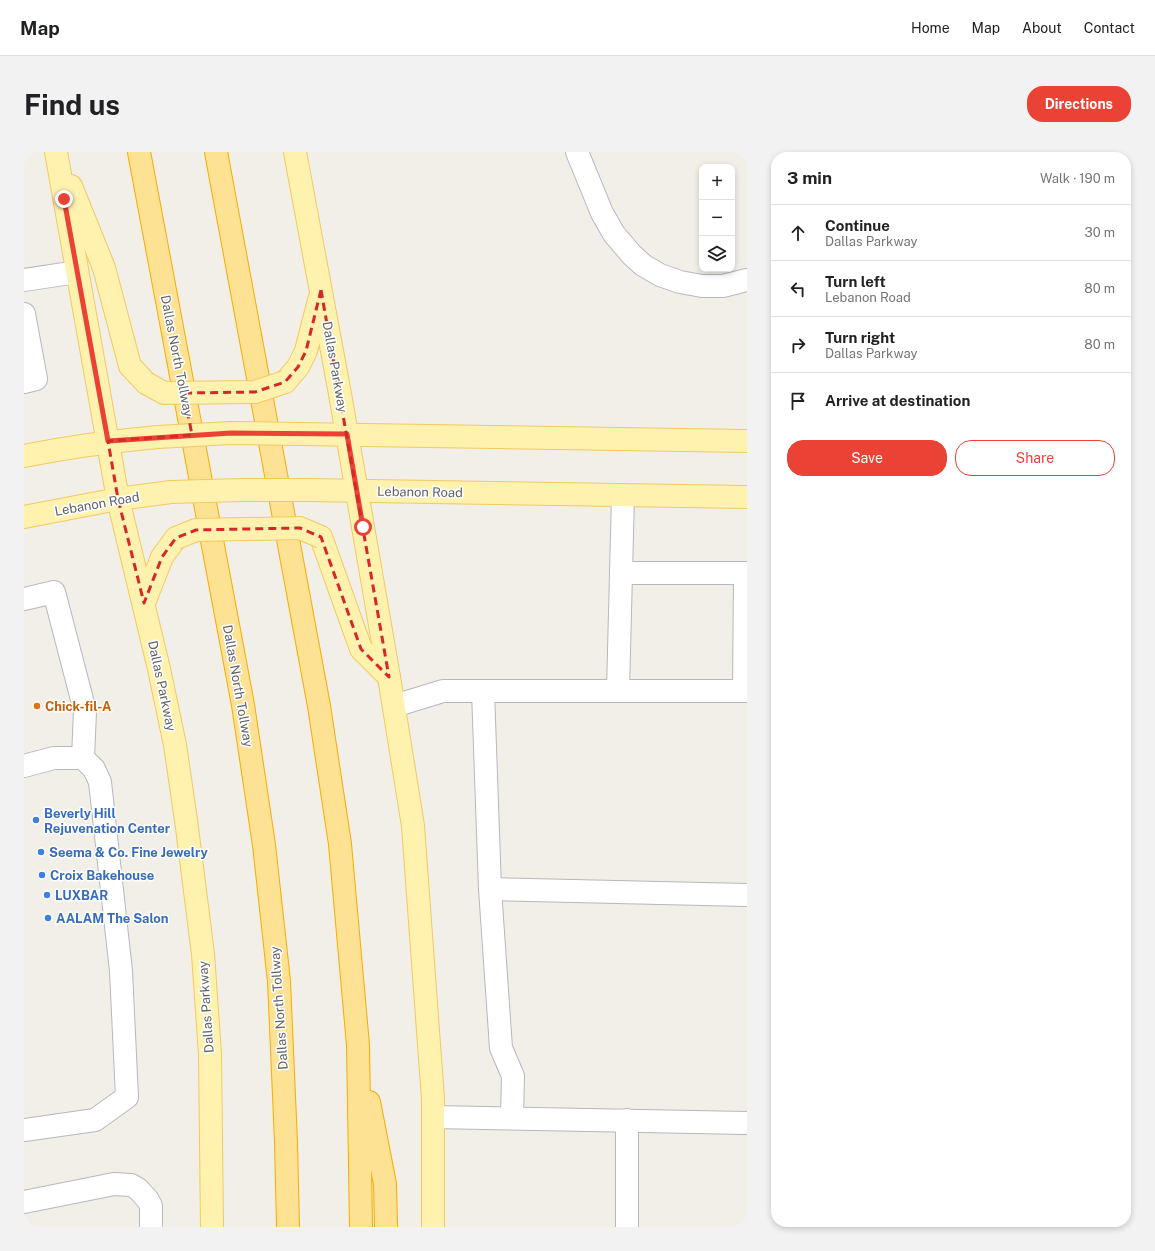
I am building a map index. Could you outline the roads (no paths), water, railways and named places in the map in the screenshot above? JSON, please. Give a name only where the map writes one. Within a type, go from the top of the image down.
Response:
[{"type":"highway","name":"Dallas North Tollway","points":[[139,152],[243,705],[264,845],[279,981],[288,1227]]},
{"type":"highway","points":[[216,152],[319,706],[340,844],[358,1046],[361,1227]]},
{"type":"highway","points":[[358,1046],[385,1184],[386,1227]]},
{"type":"main road","name":"Dallas Parkway","points":[[56,152],[118,499],[144,603],[175,745],[186,820],[202,954],[210,1054],[212,1227]]},
{"type":"main road","points":[[56,152],[104,268],[130,366],[146,383],[164,393],[255,392],[285,382],[298,367],[306,351],[321,290]]},
{"type":"main road","name":"Dallas Parkway","points":[[295,152],[357,491],[413,826],[433,1099],[433,1227]]},
{"type":"main road","points":[[24,456],[108,441],[231,433],[747,441]]},
{"type":"main road","name":"Lebanon Road","points":[[24,517],[118,499],[171,492],[242,490],[747,497]]},
{"type":"main road","points":[[144,603],[162,557],[176,538],[196,530],[300,528],[321,537],[361,649],[389,677]]},
{"type":"lane","points":[[577,152],[602,213],[614,234],[632,255],[643,265],[660,275],[680,282],[702,286],[723,286],[747,280]]},
{"type":"lane","points":[[24,280],[77,272]]},
{"type":"lane","points":[[24,314],[36,378],[24,382]]},
{"type":"lane","points":[[618,691],[623,495]]},
{"type":"lane","points":[[394,706],[442,691],[746,691],[746,573],[621,573]]},
{"type":"lane","points":[[24,599],[54,592],[85,711],[83,758]]},
{"type":"lane","points":[[483,691],[490,889],[501,1048],[513,1076],[512,1118]]},
{"type":"lane","points":[[24,766],[54,758],[83,758],[94,769],[100,782],[121,971],[127,1097],[95,1120],[24,1130]]},
{"type":"lane","points":[[490,889],[747,895]]},
{"type":"lane","points":[[433,1117],[747,1123]]},
{"type":"lane","points":[[627,1227],[628,1120]]},
{"type":"lane","points":[[24,1202],[114,1184],[131,1186],[138,1189],[148,1200],[151,1206],[151,1227]]},
{"type":"place","name":"Chick-fil-A","points":[[37,706]]},
{"type":"place","name":"Beverly Hill Rejuvenation Center","points":[[36,820]]},
{"type":"place","name":"Seema & Co. Fine Jewelry","points":[[41,852]]},
{"type":"place","name":"Croix Bakehouse","points":[[42,875]]},
{"type":"place","name":"LUXBAR","points":[[47,895]]},
{"type":"place","name":"AALAM The Salon","points":[[48,918]]}]
